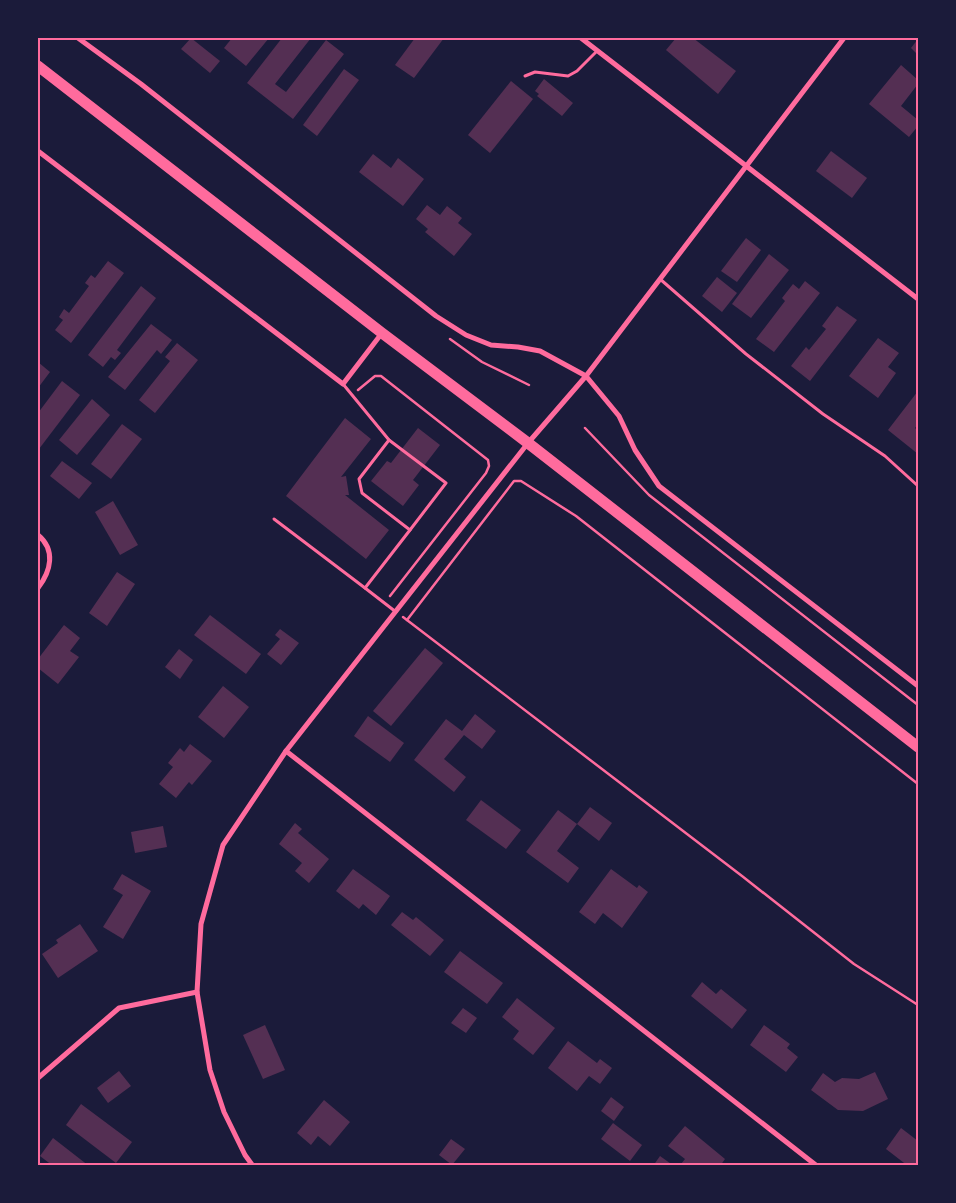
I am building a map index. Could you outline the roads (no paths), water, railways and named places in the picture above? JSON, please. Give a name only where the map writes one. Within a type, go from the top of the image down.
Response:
[{"type":"main road","points":[[38,66],[382,333],[528,443],[918,747]]},
{"type":"street","points":[[78,38],[149,90],[436,316],[466,335],[492,345],[518,346],[540,351],[586,376],[619,416],[635,450],[660,486],[918,686]]},
{"type":"street","points":[[581,38],[918,299]]},
{"type":"street","points":[[253,1166],[245,1155],[224,1112],[213,1078],[196,992],[201,924],[223,845],[286,751],[528,443],[586,376],[844,38]]},
{"type":"street","points":[[38,151],[343,384],[382,333]]},
{"type":"street","points":[[38,535],[44,541],[51,557],[45,579],[38,588]]},
{"type":"street","points":[[286,751],[817,1166]]},
{"type":"street","points":[[38,1078],[119,1008],[196,992]]},
{"type":"lane","points":[[525,76],[535,72],[568,76],[577,71],[597,50]]},
{"type":"lane","points":[[660,279],[746,354],[823,414],[885,456],[918,486]]},
{"type":"lane","points":[[343,384],[389,440],[446,483],[365,588]]},
{"type":"lane","points":[[389,440],[359,479],[362,493],[410,530]]},
{"type":"lane","points":[[274,519],[396,612]]}]
